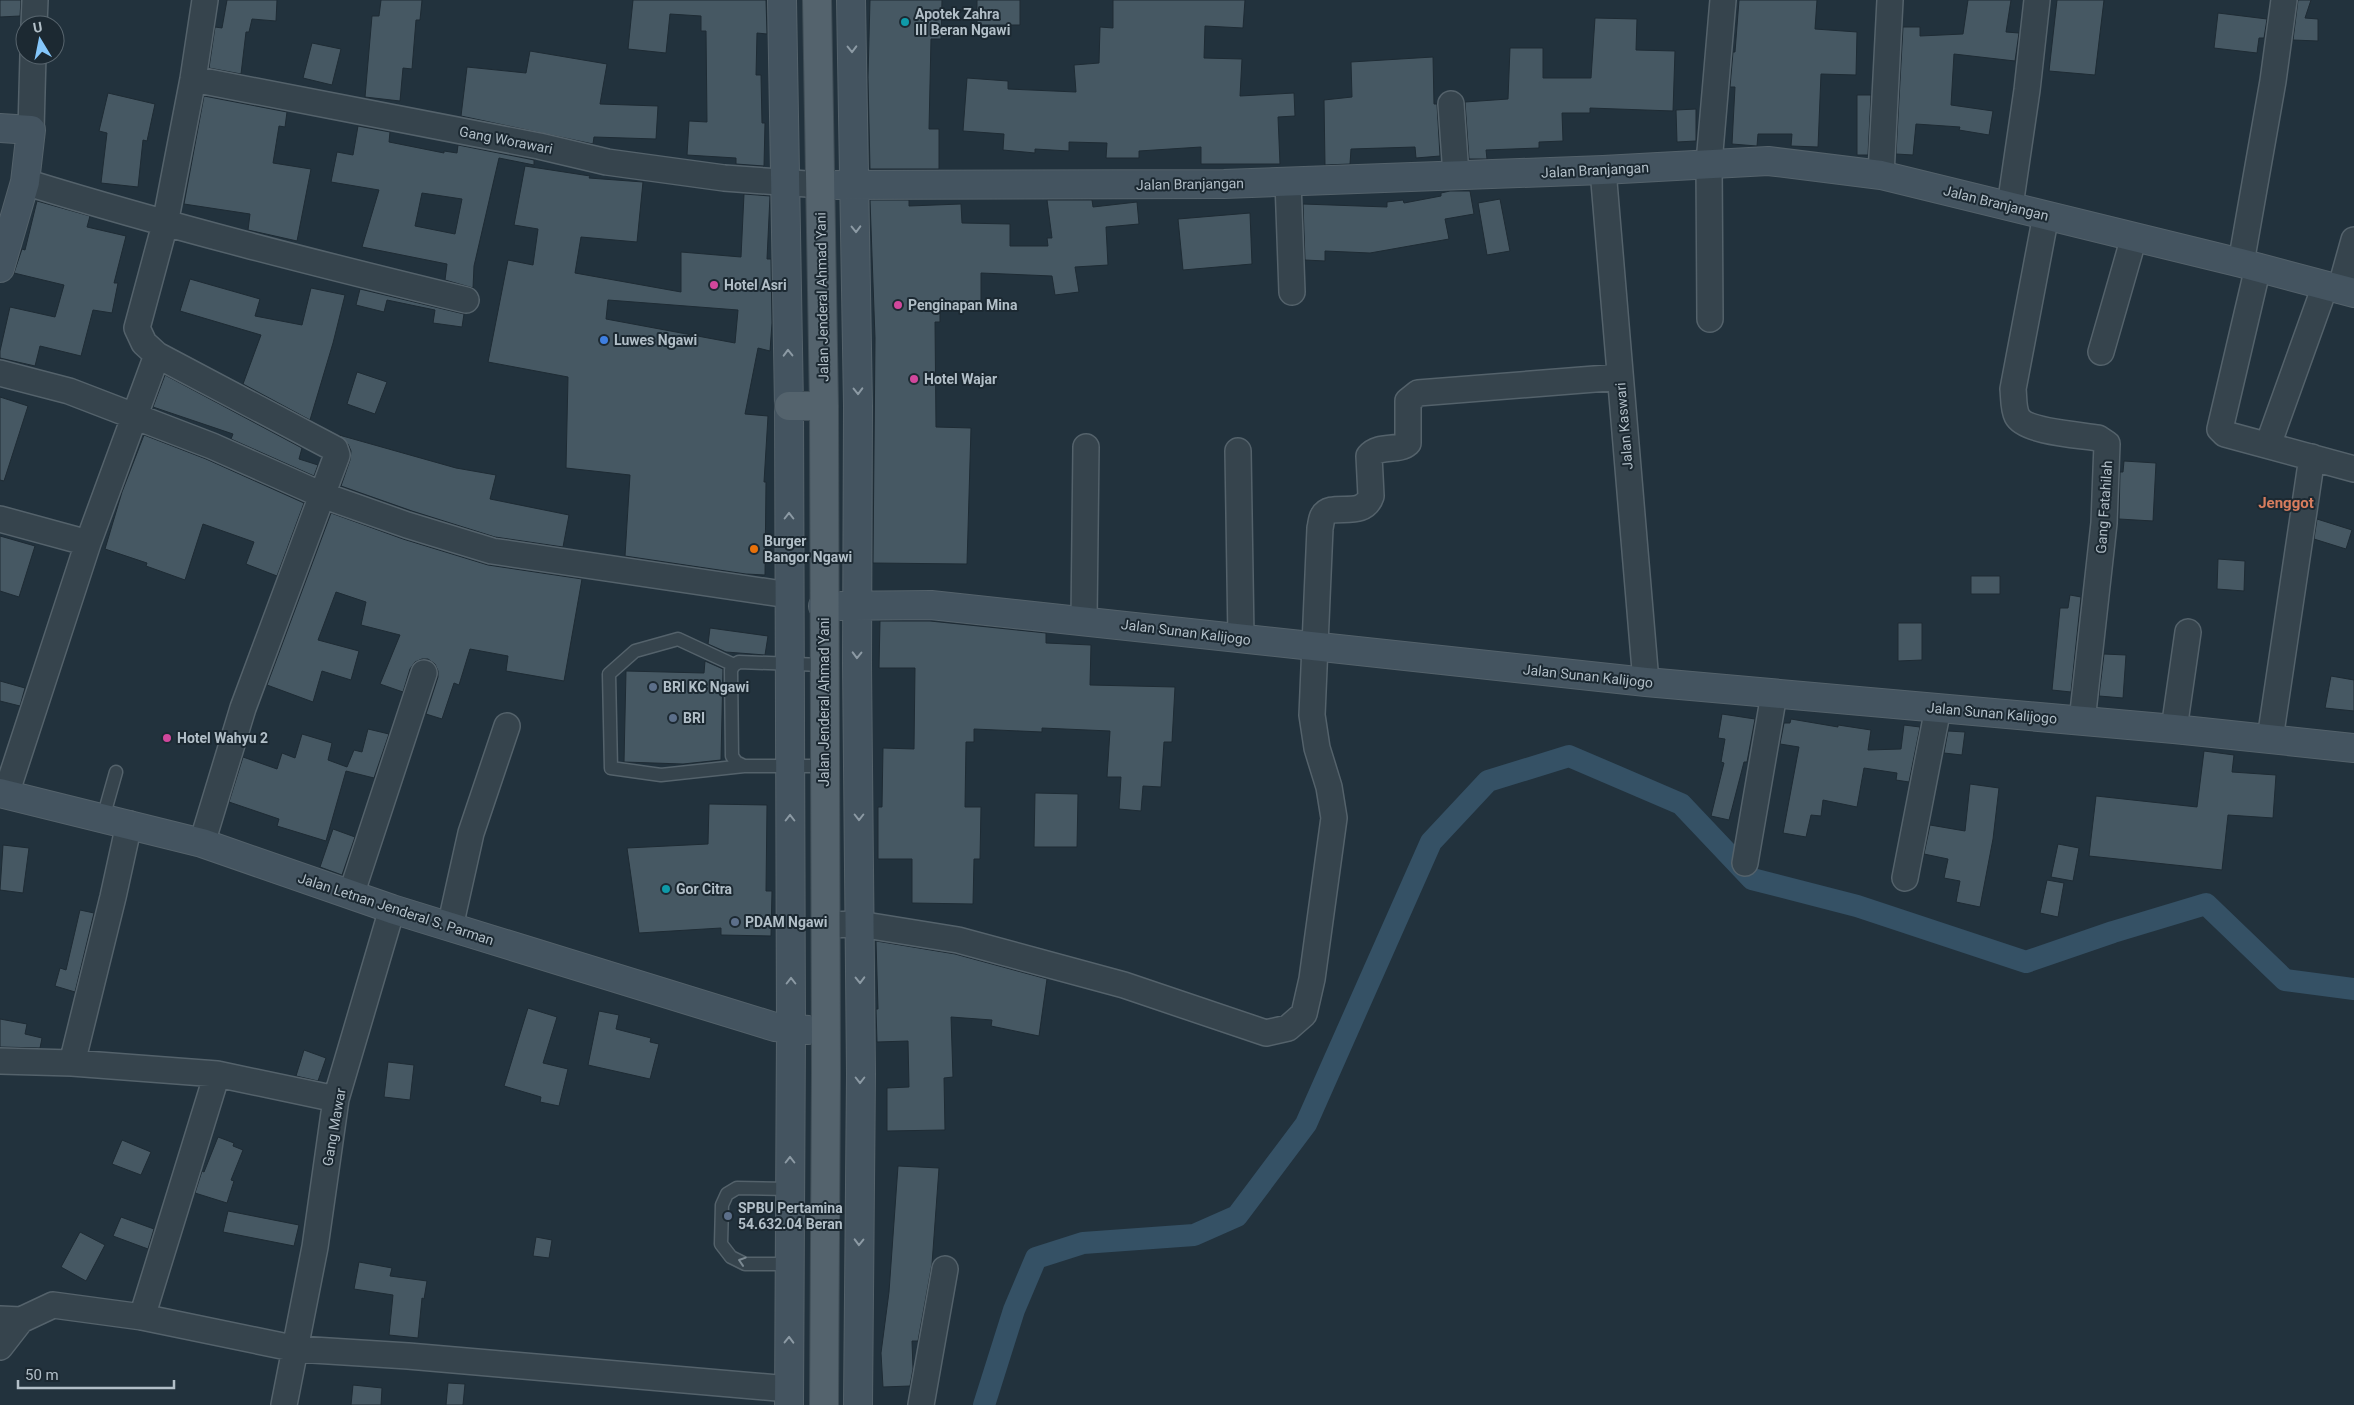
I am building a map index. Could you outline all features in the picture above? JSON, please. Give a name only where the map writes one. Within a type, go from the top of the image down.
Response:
[{"type":"main road","name":"Jalan Jenderal Ahmad Yani","points":[[817,0],[824,406],[823,665],[826,925],[824,1397]]},
{"type":"main road","points":[[789,406],[824,406]]},
{"type":"street","points":[[34,0],[34,15]]},
{"type":"street","points":[[202,843],[243,708],[337,456],[336,449],[157,354],[144,344],[136,328],[165,224],[193,79],[205,0]]},
{"type":"street","points":[[782,0],[789,406],[788,664],[791,1030],[789,1397]]},
{"type":"street","points":[[851,0],[856,186],[859,924],[858,1405]]},
{"type":"street","points":[[1710,319],[1709,163],[1723,0]]},
{"type":"street","points":[[1882,175],[1890,0]]},
{"type":"street","points":[[2010,206],[2027,90],[2037,0]]},
{"type":"street","points":[[2284,0],[2249,265],[2220,429],[2225,434],[2354,469]]},
{"type":"street","points":[[0,268],[25,182],[31,130],[33,65]]},
{"type":"street","name":"Gang Worawari","points":[[193,79],[539,146],[607,162],[724,178],[786,184],[821,185]]},
{"type":"street","points":[[1450,104],[1456,176]]},
{"type":"street","points":[[0,128],[31,130]]},
{"type":"street","name":"Jalan Branjangan","points":[[821,185],[1224,184],[1603,170],[1768,161],[1882,175],[2249,265],[2340,290]]},
{"type":"street","name":"Jalan Kaswari","points":[[1603,170],[1646,682]]},
{"type":"street","points":[[25,182],[165,224],[327,267],[466,300]]},
{"type":"street","points":[[1288,182],[1292,292]]},
{"type":"street","name":"Gang Fatahilah","points":[[2046,215],[2014,389],[2014,404],[2016,416],[2022,423],[2035,428],[2098,438],[2107,444],[2104,524],[2082,721]]},
{"type":"street","points":[[2101,352],[2134,237]]},
{"type":"street","points":[[2268,445],[2340,290],[2354,240]]},
{"type":"street","points":[[3,794],[88,542],[157,354]]},
{"type":"street","points":[[0,373],[69,392],[134,416],[212,446],[322,495],[407,525],[492,550],[789,595]]},
{"type":"street","points":[[826,925],[859,924],[958,940],[1124,985],[1266,1033],[1288,1028],[1304,1014],[1312,979],[1334,818],[1329,786],[1317,748],[1312,714],[1320,528],[1323,516],[1327,512],[1362,508],[1369,502],[1371,496],[1369,456],[1379,450],[1405,446],[1408,443],[1408,401],[1412,397],[1429,392],[1620,377]]},
{"type":"street","points":[[1084,620],[1086,447]]},
{"type":"street","points":[[1238,451],[1241,638]]},
{"type":"street","points":[[2270,738],[2312,457]]},
{"type":"street","points":[[0,519],[88,542]]},
{"type":"street","name":"Jalan Sunan Kalijogo","points":[[824,606],[930,605],[1084,620],[1315,647],[1646,682],[2270,738],[2354,748]]},
{"type":"street","points":[[2174,730],[2188,632]]},
{"type":"street","points":[[351,895],[424,673]]},
{"type":"street","points":[[1745,863],[1774,694]]},
{"type":"street","points":[[1905,878],[1938,708]]},
{"type":"street","points":[[450,927],[471,832],[507,726]]},
{"type":"street","name":"Jalan Letnan Jenderal S. Parman","points":[[3,794],[202,843],[392,909],[775,1027],[791,1030],[826,1031]]},
{"type":"street","points":[[72,1064],[109,916],[129,824]]},
{"type":"street","name":"Gang Mawar","points":[[284,1405],[297,1349],[315,1247],[336,1099],[392,909]]},
{"type":"street","points":[[0,1061],[217,1074],[336,1099]]},
{"type":"street","points":[[142,1317],[217,1074]]},
{"type":"street","points":[[921,1405],[945,1269]]},
{"type":"street","points":[[0,1347],[11,1320],[53,1305],[142,1317],[297,1349],[408,1356],[789,1397],[824,1397]]},
{"type":"lane","points":[[734,665],[678,639],[635,651],[609,674],[611,768],[661,775],[744,766],[824,766]]},
{"type":"lane","points":[[744,766],[736,762],[732,756],[731,670],[734,665],[739,662],[823,665]]},
{"type":"lane","points":[[103,818],[116,772]]},
{"type":"lane","points":[[790,1189],[737,1188],[727,1194],[722,1205],[721,1244],[731,1257],[745,1264],[790,1264]]},
{"type":"building","points":[[0,0],[21,0],[20,15],[0,17]]},
{"type":"building","points":[[227,0],[277,0],[276,21],[252,19],[249,32],[246,32],[241,74],[209,68],[215,27],[222,28]]},
{"type":"building","points":[[381,0],[422,0],[420,20],[416,20],[412,69],[403,68],[400,101],[365,97],[372,16],[379,16]]},
{"type":"building","points":[[633,0],[766,0],[767,34],[757,33],[756,75],[761,75],[762,123],[765,123],[764,166],[736,164],[736,158],[687,155],[689,121],[707,122],[706,31],[701,31],[701,16],[670,14],[666,53],[628,49]]},
{"type":"building","points":[[870,0],[942,0],[941,39],[931,39],[929,129],[939,129],[939,169],[870,169],[868,77]]},
{"type":"building","points":[[977,0],[1020,0],[1020,25],[977,25]]},
{"type":"building","points":[[1113,0],[1245,0],[1243,28],[1205,26],[1204,58],[1242,59],[1240,96],[1294,93],[1295,116],[1278,117],[1280,164],[1201,164],[1201,147],[1139,151],[1139,158],[1106,158],[1107,143],[1069,142],[1069,151],[1035,149],[1035,153],[1003,150],[1004,134],[963,131],[967,78],[1008,81],[1008,89],[1076,92],[1074,65],[1099,63],[1100,27],[1113,28]]},
{"type":"building","points":[[1739,0],[1817,0],[1815,29],[1857,32],[1856,75],[1821,74],[1818,147],[1791,146],[1792,134],[1758,134],[1757,146],[1732,144],[1735,87],[1730,87]]},
{"type":"building","points":[[1968,0],[2011,0],[2006,32],[2019,33],[2015,61],[1954,54],[1951,105],[1993,111],[1989,135],[1959,130],[1960,127],[1916,124],[1913,155],[1896,154],[1903,27],[1920,27],[1920,36],[1963,34]]},
{"type":"building","points":[[2057,0],[2104,0],[2095,75],[2049,71]]},
{"type":"building","points":[[2298,0],[2311,0],[2305,18],[2318,19],[2318,41],[2293,40]]},
{"type":"building","points":[[2218,13],[2267,19],[2264,38],[2259,38],[2257,53],[2214,48]]},
{"type":"building","points":[[1595,18],[1637,19],[1636,50],[1675,51],[1673,111],[1590,108],[1590,113],[1562,113],[1563,141],[1539,142],[1539,148],[1486,150],[1487,159],[1469,159],[1465,102],[1508,99],[1510,48],[1543,48],[1543,78],[1591,78]]},
{"type":"building","points":[[312,43],[341,49],[332,85],[303,78]]},
{"type":"building","points":[[530,51],[607,64],[600,104],[658,106],[656,139],[594,137],[593,144],[461,116],[467,67],[526,73]]},
{"type":"building","points":[[1433,57],[1434,104],[1437,104],[1440,156],[1416,158],[1415,147],[1351,149],[1350,164],[1325,165],[1324,100],[1352,97],[1351,62]]},
{"type":"building","points":[[108,93],[155,104],[147,141],[143,140],[138,187],[101,183],[107,133],[99,131]]},
{"type":"building","points":[[1857,95],[1871,95],[1868,155],[1857,155]]},
{"type":"building","points":[[204,96],[287,112],[285,127],[279,126],[273,163],[311,169],[297,241],[248,230],[250,214],[184,204]]},
{"type":"building","points":[[1696,109],[1696,141],[1677,142],[1676,110]]},
{"type":"building","points":[[358,126],[390,132],[389,142],[444,153],[444,151],[457,153],[458,145],[534,160],[534,165],[499,158],[474,266],[473,288],[445,280],[447,264],[362,247],[379,190],[331,182],[337,152],[353,155]],"holes":[[[422,193],[462,199],[455,234],[415,226]]]},
{"type":"building","points":[[525,166],[590,176],[589,178],[643,182],[637,242],[581,237],[575,273],[681,292],[681,252],[741,257],[744,194],[770,196],[767,259],[771,259],[772,323],[770,351],[758,348],[745,414],[768,416],[764,482],[766,482],[765,575],[746,574],[625,556],[630,475],[566,468],[568,377],[488,362],[508,260],[533,265],[538,229],[514,225]],"holes":[[[608,300],[738,310],[735,343],[606,319]]]},
{"type":"building","points":[[1470,191],[1474,214],[1445,219],[1449,239],[1370,253],[1325,251],[1325,261],[1305,260],[1303,204],[1387,207],[1387,202],[1403,200],[1404,203],[1441,196],[1441,193]]},
{"type":"building","points":[[1500,199],[1510,251],[1487,255],[1478,203]]},
{"type":"building","points":[[870,200],[909,200],[909,206],[961,204],[962,223],[1010,224],[1010,246],[1048,246],[1047,238],[1052,238],[1047,200],[1092,200],[1093,207],[1137,202],[1139,224],[1106,227],[1108,265],[1075,267],[1079,292],[1055,295],[1052,276],[981,273],[981,305],[940,306],[940,322],[935,322],[936,427],[971,428],[967,564],[873,563],[875,338]]},
{"type":"building","points":[[37,201],[90,216],[87,227],[126,236],[114,283],[118,283],[112,313],[93,310],[81,356],[40,346],[35,366],[0,358],[0,351],[10,307],[55,317],[64,285],[14,273],[22,249],[25,250]]},
{"type":"building","points":[[1250,213],[1252,264],[1183,270],[1178,219]]},
{"type":"building","points":[[190,279],[260,299],[255,316],[302,325],[311,288],[345,295],[310,420],[243,384],[261,335],[180,311]]},
{"type":"building","points":[[360,289],[464,314],[462,327],[433,323],[435,310],[387,300],[384,312],[356,305]]},
{"type":"building","points":[[357,372],[387,382],[375,414],[347,404]]},
{"type":"building","points":[[165,375],[302,448],[299,459],[318,465],[314,476],[231,439],[233,434],[153,407]]},
{"type":"building","points":[[0,397],[28,406],[4,481],[0,480]]},
{"type":"building","points":[[144,435],[206,459],[304,503],[277,576],[246,564],[254,542],[203,524],[185,580],[146,566],[147,563],[105,549],[122,492]]},
{"type":"building","points":[[339,435],[456,468],[496,475],[490,499],[569,515],[563,547],[495,537],[341,486],[350,460],[351,451],[348,444]]},
{"type":"building","points":[[2124,461],[2156,463],[2153,521],[2119,519],[2120,472],[2123,472]]},
{"type":"building","points":[[331,513],[403,539],[488,565],[582,579],[564,681],[506,671],[508,656],[470,649],[459,685],[454,683],[442,719],[426,714],[438,677],[435,664],[428,659],[415,662],[410,669],[403,692],[380,684],[400,635],[361,625],[366,602],[336,592],[318,640],[359,651],[351,680],[322,671],[313,702],[267,685]]},
{"type":"building","points":[[2317,519],[2352,530],[2346,549],[2314,539]]},
{"type":"building","points":[[0,536],[35,546],[19,597],[0,591]]},
{"type":"building","points":[[2218,559],[2245,561],[2244,591],[2217,589]]},
{"type":"building","points":[[1971,576],[2000,576],[2000,594],[1971,594]]},
{"type":"building","points":[[2070,595],[2081,597],[2071,692],[2052,690],[2060,608],[2068,608]]},
{"type":"building","points":[[880,621],[930,621],[1046,633],[1046,643],[1091,645],[1090,685],[1175,687],[1172,742],[1164,742],[1161,787],[1143,786],[1141,811],[1119,809],[1121,777],[1107,777],[1110,731],[1042,728],[1042,732],[974,729],[974,742],[966,742],[965,807],[981,807],[980,859],[974,859],[973,904],[912,903],[912,859],[878,859],[878,807],[882,807],[883,748],[914,749],[915,668],[879,668]]},
{"type":"building","points":[[1898,623],[1922,623],[1922,660],[1898,661]]},
{"type":"building","points":[[710,628],[768,636],[765,655],[726,652],[708,644]]},
{"type":"building","points":[[2104,654],[2126,655],[2123,698],[2099,696]]},
{"type":"building","name":"BRI","points":[[705,661],[723,669],[721,760],[683,764],[624,762],[626,671],[704,673]]},
{"type":"building","points":[[2331,676],[2354,680],[2354,711],[2325,708]]},
{"type":"building","points":[[0,681],[25,688],[20,706],[0,701]]},
{"type":"building","points":[[1722,714],[1755,719],[1747,762],[1744,762],[1729,820],[1711,816],[1724,763],[1721,762],[1725,739],[1718,738]]},
{"type":"building","points":[[1791,719],[1838,727],[1838,725],[1871,730],[1868,750],[1901,749],[1904,725],[1920,727],[1909,782],[1896,780],[1897,773],[1864,768],[1857,807],[1823,800],[1821,816],[1811,815],[1806,837],[1783,833],[1799,747],[1780,744],[1784,723],[1790,723]]},
{"type":"building","points":[[368,729],[389,734],[374,778],[346,771],[326,841],[277,826],[279,819],[229,802],[243,757],[277,769],[282,753],[295,758],[302,734],[332,743],[328,760],[347,767],[354,750],[362,752]]},
{"type":"building","points":[[1948,731],[1965,732],[1962,755],[1944,753]]},
{"type":"building","points":[[2204,751],[2234,755],[2232,772],[2276,775],[2273,818],[2228,815],[2222,870],[2089,856],[2096,796],[2197,807]]},
{"type":"building","points":[[1970,784],[1999,788],[1993,839],[1980,907],[1956,902],[1960,881],[1944,878],[1948,859],[1924,854],[1930,825],[1965,831]]},
{"type":"building","points":[[1035,793],[1078,794],[1077,847],[1034,847]]},
{"type":"building","points":[[709,804],[767,805],[766,891],[772,891],[771,936],[721,935],[721,928],[639,933],[627,848],[708,844]]},
{"type":"building","points":[[333,829],[355,837],[342,875],[320,867]]},
{"type":"building","points":[[2058,844],[2079,848],[2073,881],[2051,877]]},
{"type":"building","points":[[3,845],[29,848],[23,893],[0,890]]},
{"type":"building","points":[[2047,880],[2064,883],[2058,917],[2040,913]]},
{"type":"building","points":[[80,910],[94,913],[75,992],[55,986],[60,968],[66,970]]},
{"type":"building","points":[[876,941],[955,954],[1047,979],[1039,1036],[991,1026],[992,1020],[951,1017],[953,1077],[944,1078],[945,1130],[887,1131],[887,1088],[909,1087],[908,1041],[877,1042]]},
{"type":"building","points":[[528,1008],[557,1017],[543,1063],[568,1069],[559,1106],[540,1102],[541,1097],[504,1086]]},
{"type":"building","points":[[599,1011],[619,1015],[616,1029],[651,1038],[650,1042],[659,1044],[650,1079],[588,1065]]},
{"type":"building","points":[[0,1019],[27,1024],[25,1034],[42,1038],[40,1048],[0,1047]]},
{"type":"building","points":[[304,1050],[326,1058],[318,1081],[296,1076]]},
{"type":"building","points":[[388,1062],[414,1065],[410,1100],[384,1097]]},
{"type":"building","points":[[218,1137],[234,1143],[233,1146],[243,1150],[231,1180],[234,1181],[227,1203],[195,1193],[202,1171],[204,1172]]},
{"type":"building","points":[[122,1140],[151,1152],[141,1175],[112,1164]]},
{"type":"building","points":[[898,1166],[939,1168],[932,1264],[918,1341],[912,1341],[913,1369],[910,1386],[883,1387],[881,1353],[889,1292]]},
{"type":"building","points":[[228,1211],[299,1225],[294,1246],[223,1232]]},
{"type":"building","points":[[121,1217],[154,1229],[148,1249],[113,1236]]},
{"type":"building","points":[[80,1232],[105,1245],[86,1281],[61,1267]]},
{"type":"building","points":[[536,1237],[552,1240],[549,1258],[533,1256]]},
{"type":"building","points":[[359,1262],[392,1268],[390,1276],[427,1281],[424,1299],[422,1298],[418,1338],[389,1335],[393,1295],[354,1289]]},
{"type":"building","points":[[448,1383],[465,1384],[463,1405],[446,1405]]},
{"type":"building","points":[[353,1385],[382,1388],[381,1405],[351,1405]]},
{"type":"waterway","points":[[984,1405],[1014,1310],[1036,1258],[1083,1243],[1194,1235],[1237,1216],[1306,1124],[1431,842],[1488,781],[1569,756],[1681,804],[1752,879],[1857,906],[2026,962],[2113,932],[2206,904],[2285,980],[2354,989]]},
{"type":"place","name":"Apotek Zahra III Beran Ngawi","points":[[905,22]]},
{"type":"place","name":"Hotel Asri","points":[[714,285]]},
{"type":"place","name":"Penginapan Mina","points":[[898,305]]},
{"type":"place","name":"Luwes Ngawi","points":[[604,340]]},
{"type":"place","name":"Hotel Wajar","points":[[914,379]]},
{"type":"place","name":"Burger Bangor Ngawi","points":[[754,549]]},
{"type":"place","name":"BRI KC Ngawi","points":[[653,687]]},
{"type":"place","name":"BRI","points":[[673,718]]},
{"type":"place","name":"Hotel Wahyu 2","points":[[167,738]]},
{"type":"place","name":"Gor Citra","points":[[666,889]]},
{"type":"place","name":"PDAM Ngawi","points":[[735,922]]},
{"type":"place","name":"SPBU Pertamina 54.632.04 Beran","points":[[728,1216]]},
{"type":"district","name":"Jenggot","points":[[2286,503]]}]
